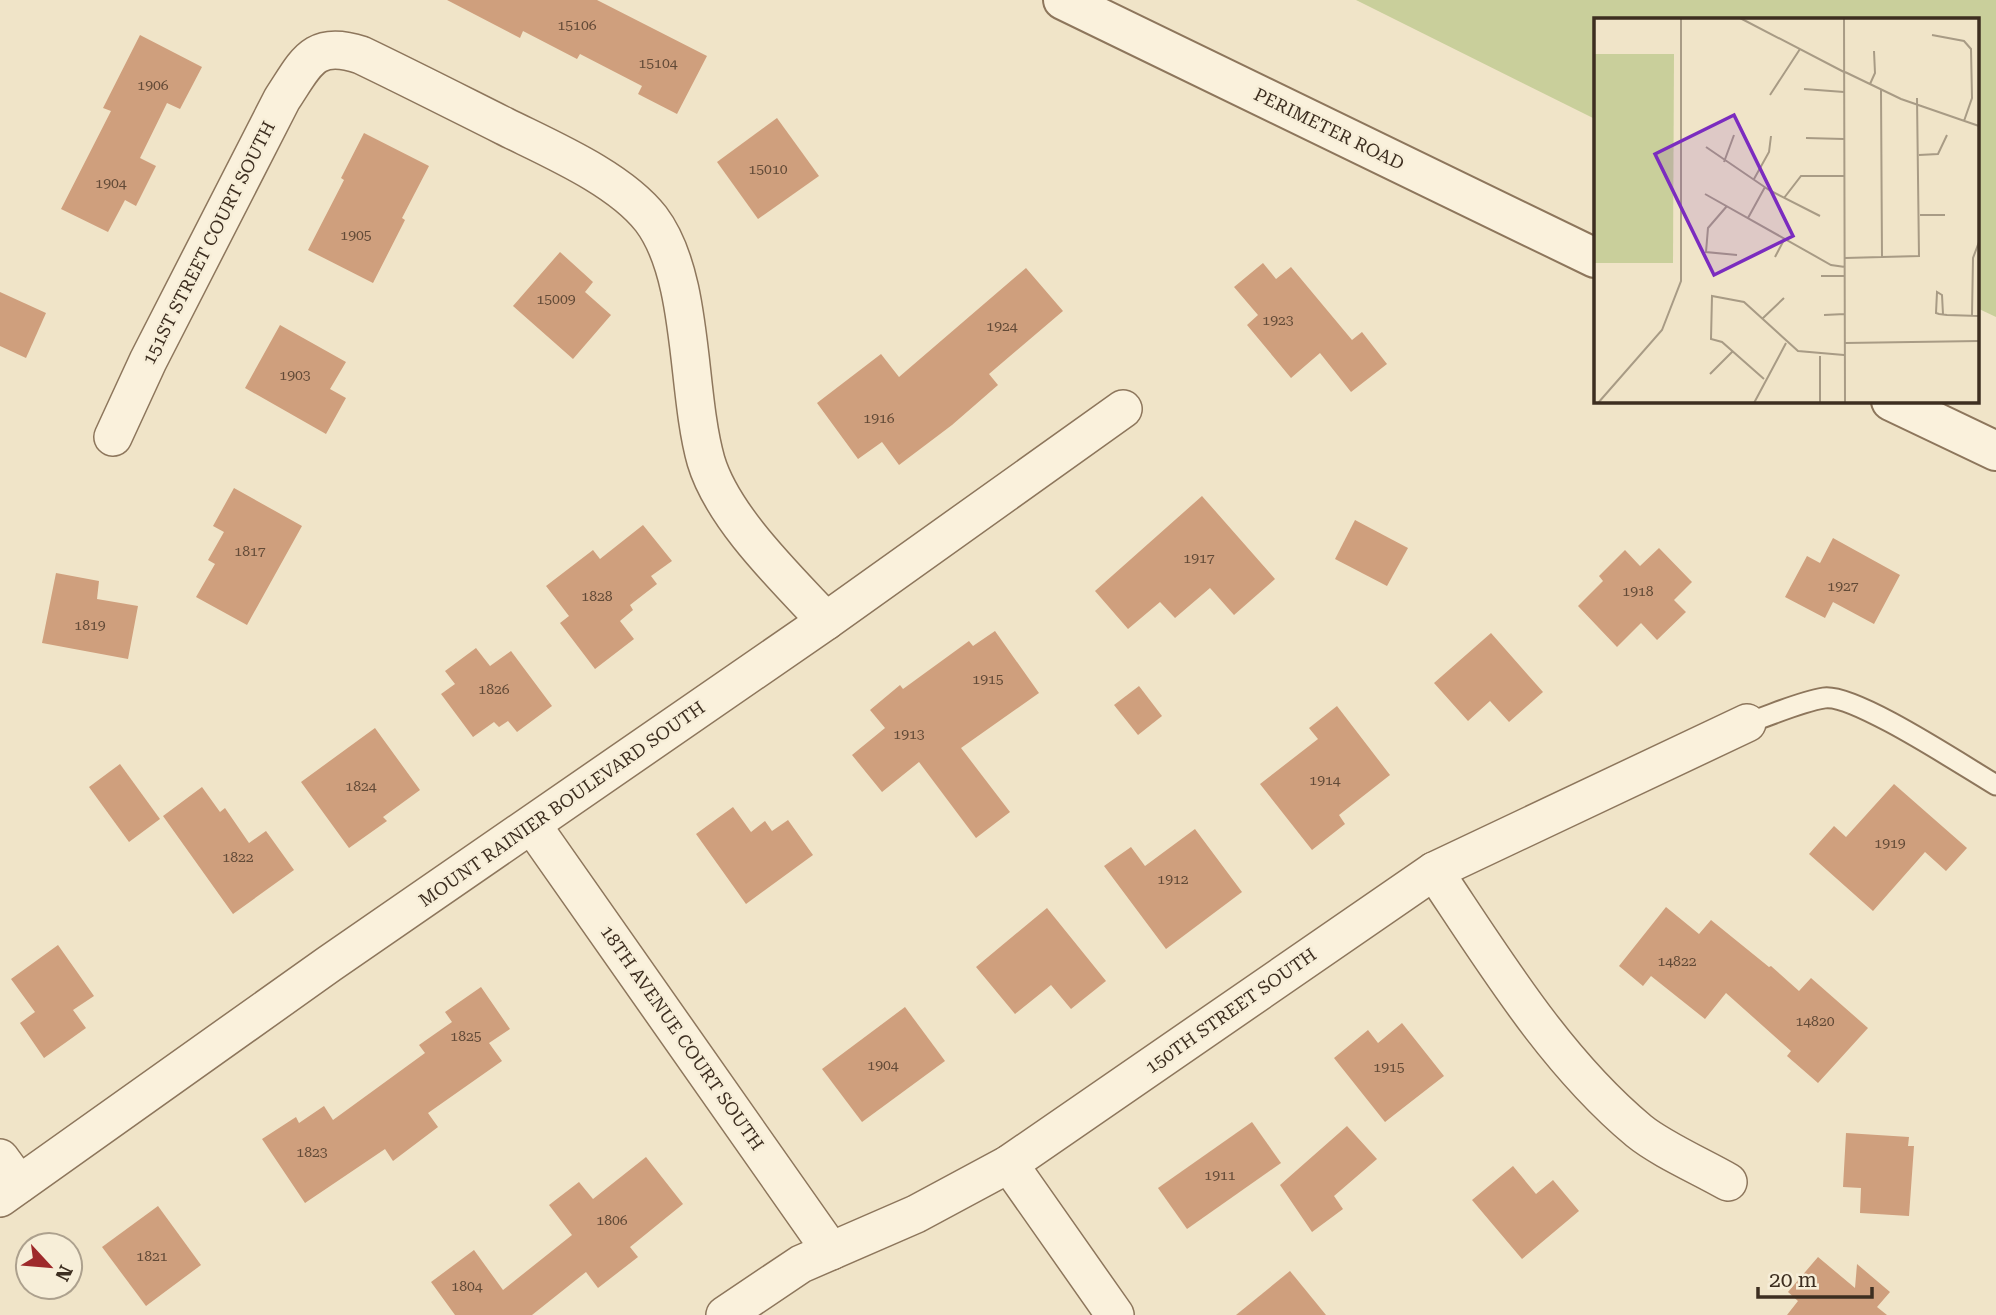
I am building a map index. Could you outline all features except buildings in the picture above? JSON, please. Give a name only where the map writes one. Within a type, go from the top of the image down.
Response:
[{"type":"street","name":"PERIMETER ROAD","points":[[1063,0],[1594,258]]},
{"type":"street","name":"151ST STREET COURT SOUTH","points":[[113,437],[148,361],[282,99],[303,68],[316,55],[329,48],[344,49],[562,154],[630,196],[652,221],[668,253],[679,286],[706,463],[735,516],[767,558],[826,621]]},
{"type":"street","points":[[1893,402],[1996,451]]},
{"type":"street","name":"MOUNT RAINIER BOULEVARD SOUTH","points":[[6,1180],[532,825],[1123,410]]},
{"type":"street","name":"150TH STREET SOUTH","points":[[725,1315],[801,1264],[916,1214],[1009,1164],[1434,872],[1748,723]]},
{"type":"street","name":"18TH AVENUE COURT SOUTH","points":[[532,825],[831,1251]]},
{"type":"street","points":[[1434,872],[1505,977],[1558,1046],[1602,1097],[1642,1133],[1728,1182]]},
{"type":"street","points":[[1009,1164],[1115,1315]]},
{"type":"lane","points":[[1748,723],[1827,697],[1858,706],[1881,717],[1996,785]]},
{"type":"green space","points":[[1356,0],[1996,0],[1996,317],[1979,309],[1979,18],[1594,18],[1594,119]]}]
